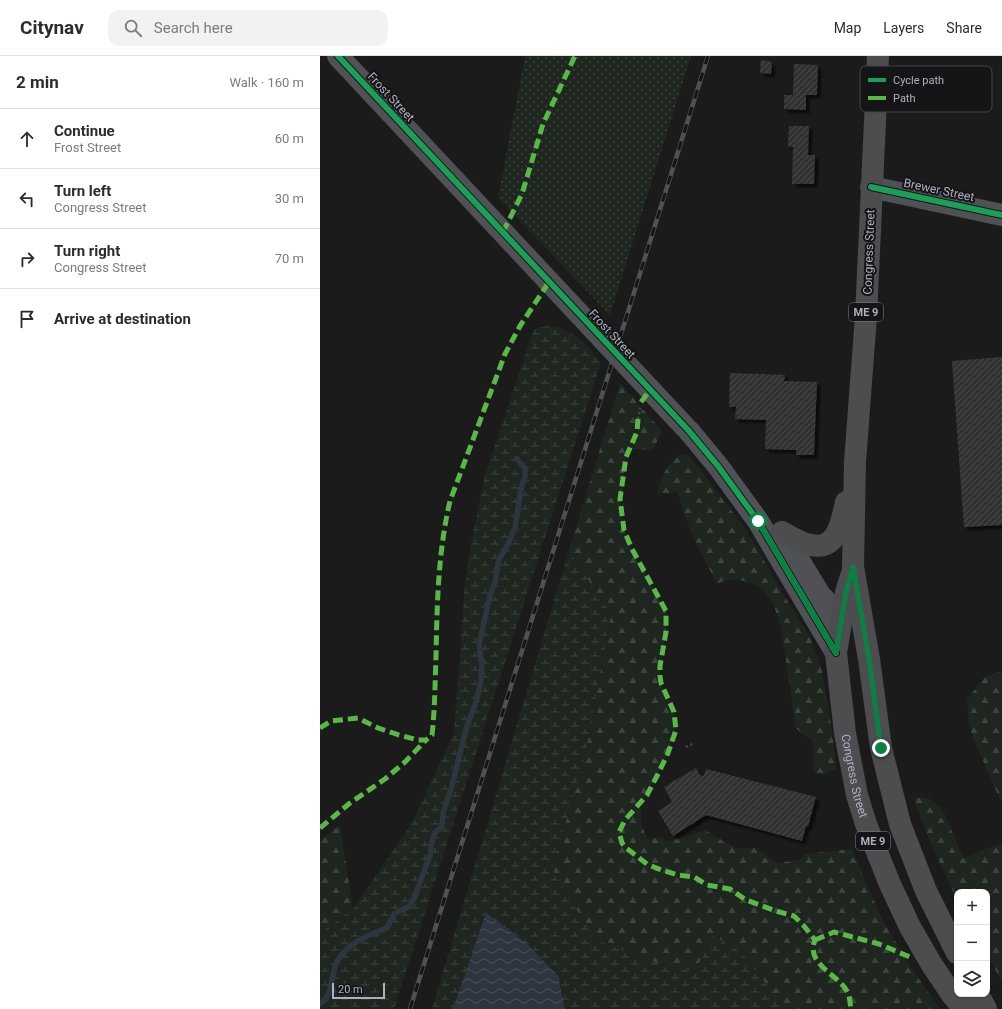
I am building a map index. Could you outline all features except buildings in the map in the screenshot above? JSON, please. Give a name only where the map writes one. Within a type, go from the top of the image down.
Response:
[{"type":"main road","name":"Congress Street","points":[[877,66],[878,56]]},
{"type":"main road","name":"Congress Street","points":[[875,112],[866,316],[855,462],[853,567],[869,659],[881,748],[900,824],[926,891],[954,947]]},
{"type":"main road","points":[[782,532],[806,544],[819,546],[826,545],[835,537],[840,528],[855,462]]},
{"type":"main road","name":"Congress Street","points":[[853,567],[846,592],[836,653],[845,733],[857,795],[866,824],[889,882],[913,933],[932,965],[953,996],[964,1009]]},
{"type":"main road","name":"ME 9","points":[[842,619],[856,660],[869,756],[877,794],[889,830],[903,868],[922,907],[954,955]]},
{"type":"main road","points":[[980,997],[986,1009]]},
{"type":"street","name":"Frost Street","points":[[338,56],[687,429],[718,466],[758,521],[836,653]]},
{"type":"street","name":"Brewer Street","points":[[871,187],[1002,215]]},
{"type":"street","name":"Frost Street","points":[[687,429],[726,461],[782,532],[820,595],[842,619]]},
{"type":"path","points":[[686,747],[692,744]]},
{"type":"green space","points":[[525,56],[691,56],[610,315],[498,198]]},
{"type":"green space","points":[[547,326],[572,333],[584,343],[601,362],[394,1009],[320,1009],[320,933],[353,909],[412,823],[454,734],[465,583],[485,475],[534,329]]},
{"type":"green space","points":[[620,383],[662,431],[653,450],[630,449],[626,457],[620,499],[624,530],[632,549],[666,611],[666,632],[660,666],[660,676],[661,684],[674,712],[676,730],[668,753],[658,774],[647,795],[640,803],[642,826],[647,839],[661,837],[667,841],[689,836],[705,830],[735,848],[757,848],[777,863],[800,860],[804,854],[852,849],[881,917],[910,966],[940,1009],[786,1009],[741,952],[712,935],[697,968],[677,971],[594,939],[552,869],[584,760],[611,615],[569,551]]},
{"type":"green space","points":[[681,454],[689,455],[747,531],[783,594],[810,637],[822,671],[833,738],[836,769],[822,775],[813,771],[814,745],[812,740],[795,728],[783,637],[774,605],[769,597],[758,586],[740,580],[733,579],[717,584],[689,528],[678,492],[658,494],[660,482],[665,471],[668,466]]},
{"type":"green space","points":[[569,551],[611,614],[584,760],[552,869],[594,939],[677,971],[697,968],[712,935],[741,952],[786,1009],[432,1009]]},
{"type":"green space","points":[[1002,671],[1002,804],[973,738],[969,724],[967,699],[985,677]]},
{"type":"green space","points":[[913,797],[930,799],[943,810],[963,858],[1002,843],[1002,982],[990,960],[990,889],[954,889],[954,894],[930,842]]},
{"type":"green space","points":[[340,825],[353,909],[320,933],[320,841]]},
{"type":"water","points":[[486,913],[525,942],[558,976],[565,1009],[452,1009]]},
{"type":"waterway","points":[[320,1004],[328,996],[335,967],[341,955],[359,940],[387,928],[394,914],[410,906],[430,855],[435,833],[442,826],[443,813],[452,786],[466,729],[477,699],[482,667],[479,644],[490,596],[495,582],[499,559],[515,528],[521,488],[525,477],[525,469],[517,459]]},
{"type":"railway","points":[[410,1009],[708,56]]},
{"type":"marked path","points":[[503,232],[522,194],[543,124],[575,56]]},
{"type":"marked path","points":[[320,728],[331,721],[358,718],[378,728],[418,740],[426,740],[432,735],[439,578],[443,539],[450,501],[505,354],[520,326],[549,282]]},
{"type":"marked path","points":[[641,402],[650,390]]},
{"type":"marked path","points":[[638,419],[637,432],[626,457],[620,499],[624,530],[632,549],[666,611],[666,632],[660,666],[660,676],[661,683],[674,712],[676,730],[668,753],[647,795],[625,820],[619,832],[622,843],[626,848],[647,864],[656,868],[678,875],[694,877],[707,885],[730,889],[746,900],[794,916],[815,940],[813,949],[819,963],[844,986],[850,999],[851,1009]]},
{"type":"marked path","points":[[320,828],[350,803],[385,779],[405,762],[426,740]]},
{"type":"marked path","points":[[815,940],[834,932],[879,944],[910,957]]},
{"type":"cycle path","points":[[338,56],[689,431],[718,466],[758,521],[836,653]]},
{"type":"cycle path","points":[[871,187],[1002,215]]},
{"type":"route","points":[[758,521],[836,653],[846,592],[853,567],[869,659],[881,748]]}]
